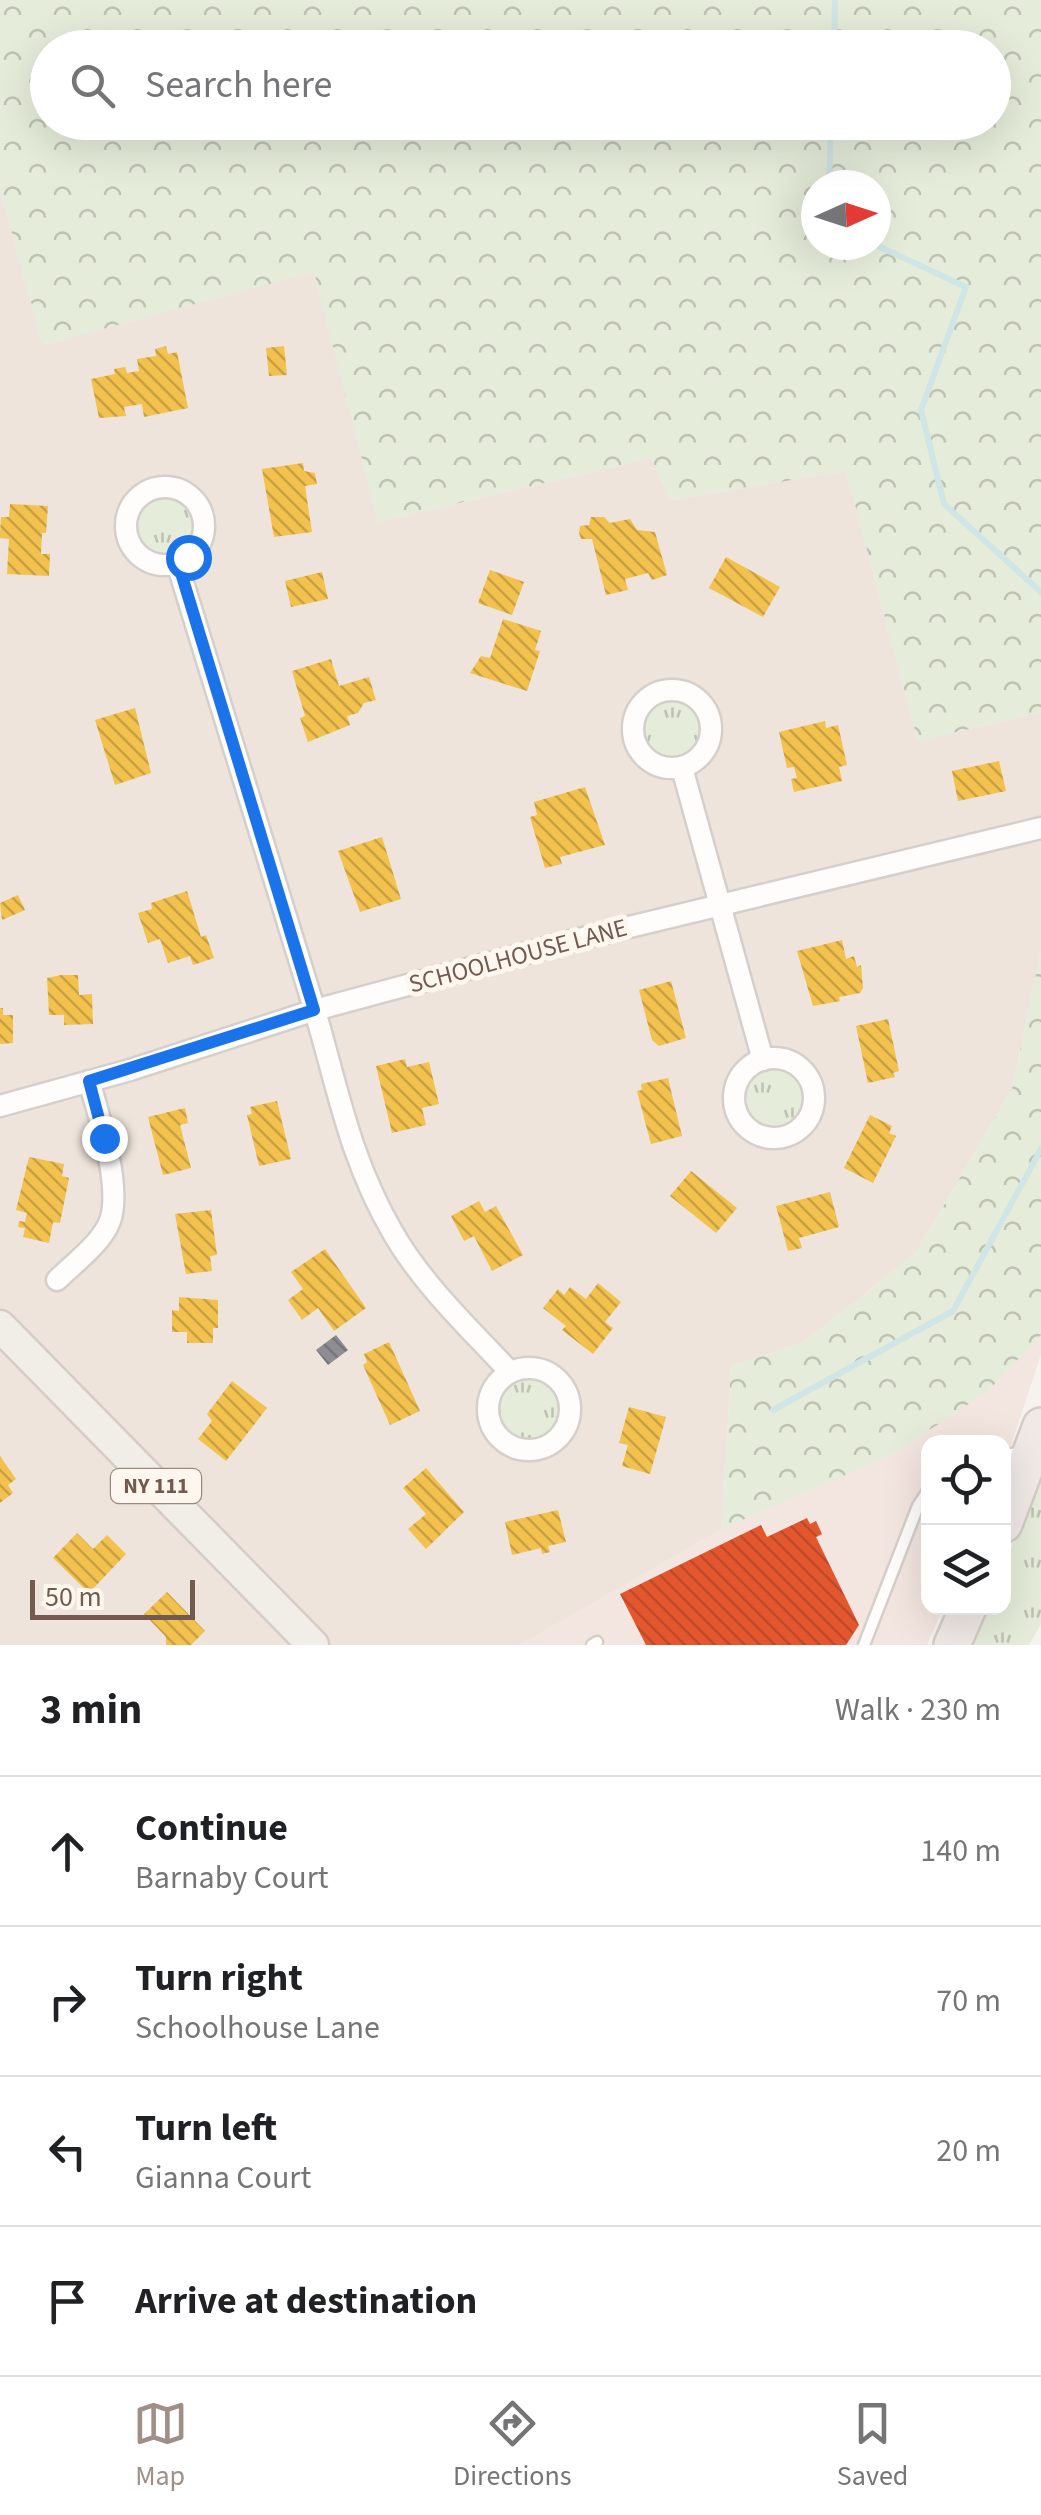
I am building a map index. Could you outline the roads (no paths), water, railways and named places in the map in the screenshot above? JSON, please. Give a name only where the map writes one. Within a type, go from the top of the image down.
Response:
[{"type":"highway","points":[[1011,1497],[1025,1444]]},
{"type":"highway","points":[[952,1645],[965,1615]]},
{"type":"main road","name":"NY 111","points":[[0,1326],[312,1645]]},
{"type":"street","points":[[178,563],[314,1010],[340,1111],[366,1183],[395,1237],[432,1286],[510,1372]]},
{"type":"street","points":[[682,768],[764,1060]]},
{"type":"street","name":"SCHOOLHOUSE LANE","points":[[0,1106],[314,1010],[571,941],[1041,828]]},
{"type":"street","points":[[57,1280],[104,1232],[112,1210],[110,1170],[89,1081]]},
{"type":"street","points":[[536,1368],[560,1381],[567,1393],[570,1406],[564,1432],[542,1448],[529,1451],[503,1442],[489,1419],[492,1392],[510,1372],[536,1368]]},
{"type":"lane","points":[[864,1645],[921,1502]]},
{"type":"waterway","points":[[834,30],[835,0]]},
{"type":"waterway","points":[[829,170],[830,140]]},
{"type":"waterway","points":[[891,252],[966,287],[921,410],[944,504],[1041,592]]},
{"type":"waterway","points":[[773,1410],[953,1311],[1041,1149]]}]
